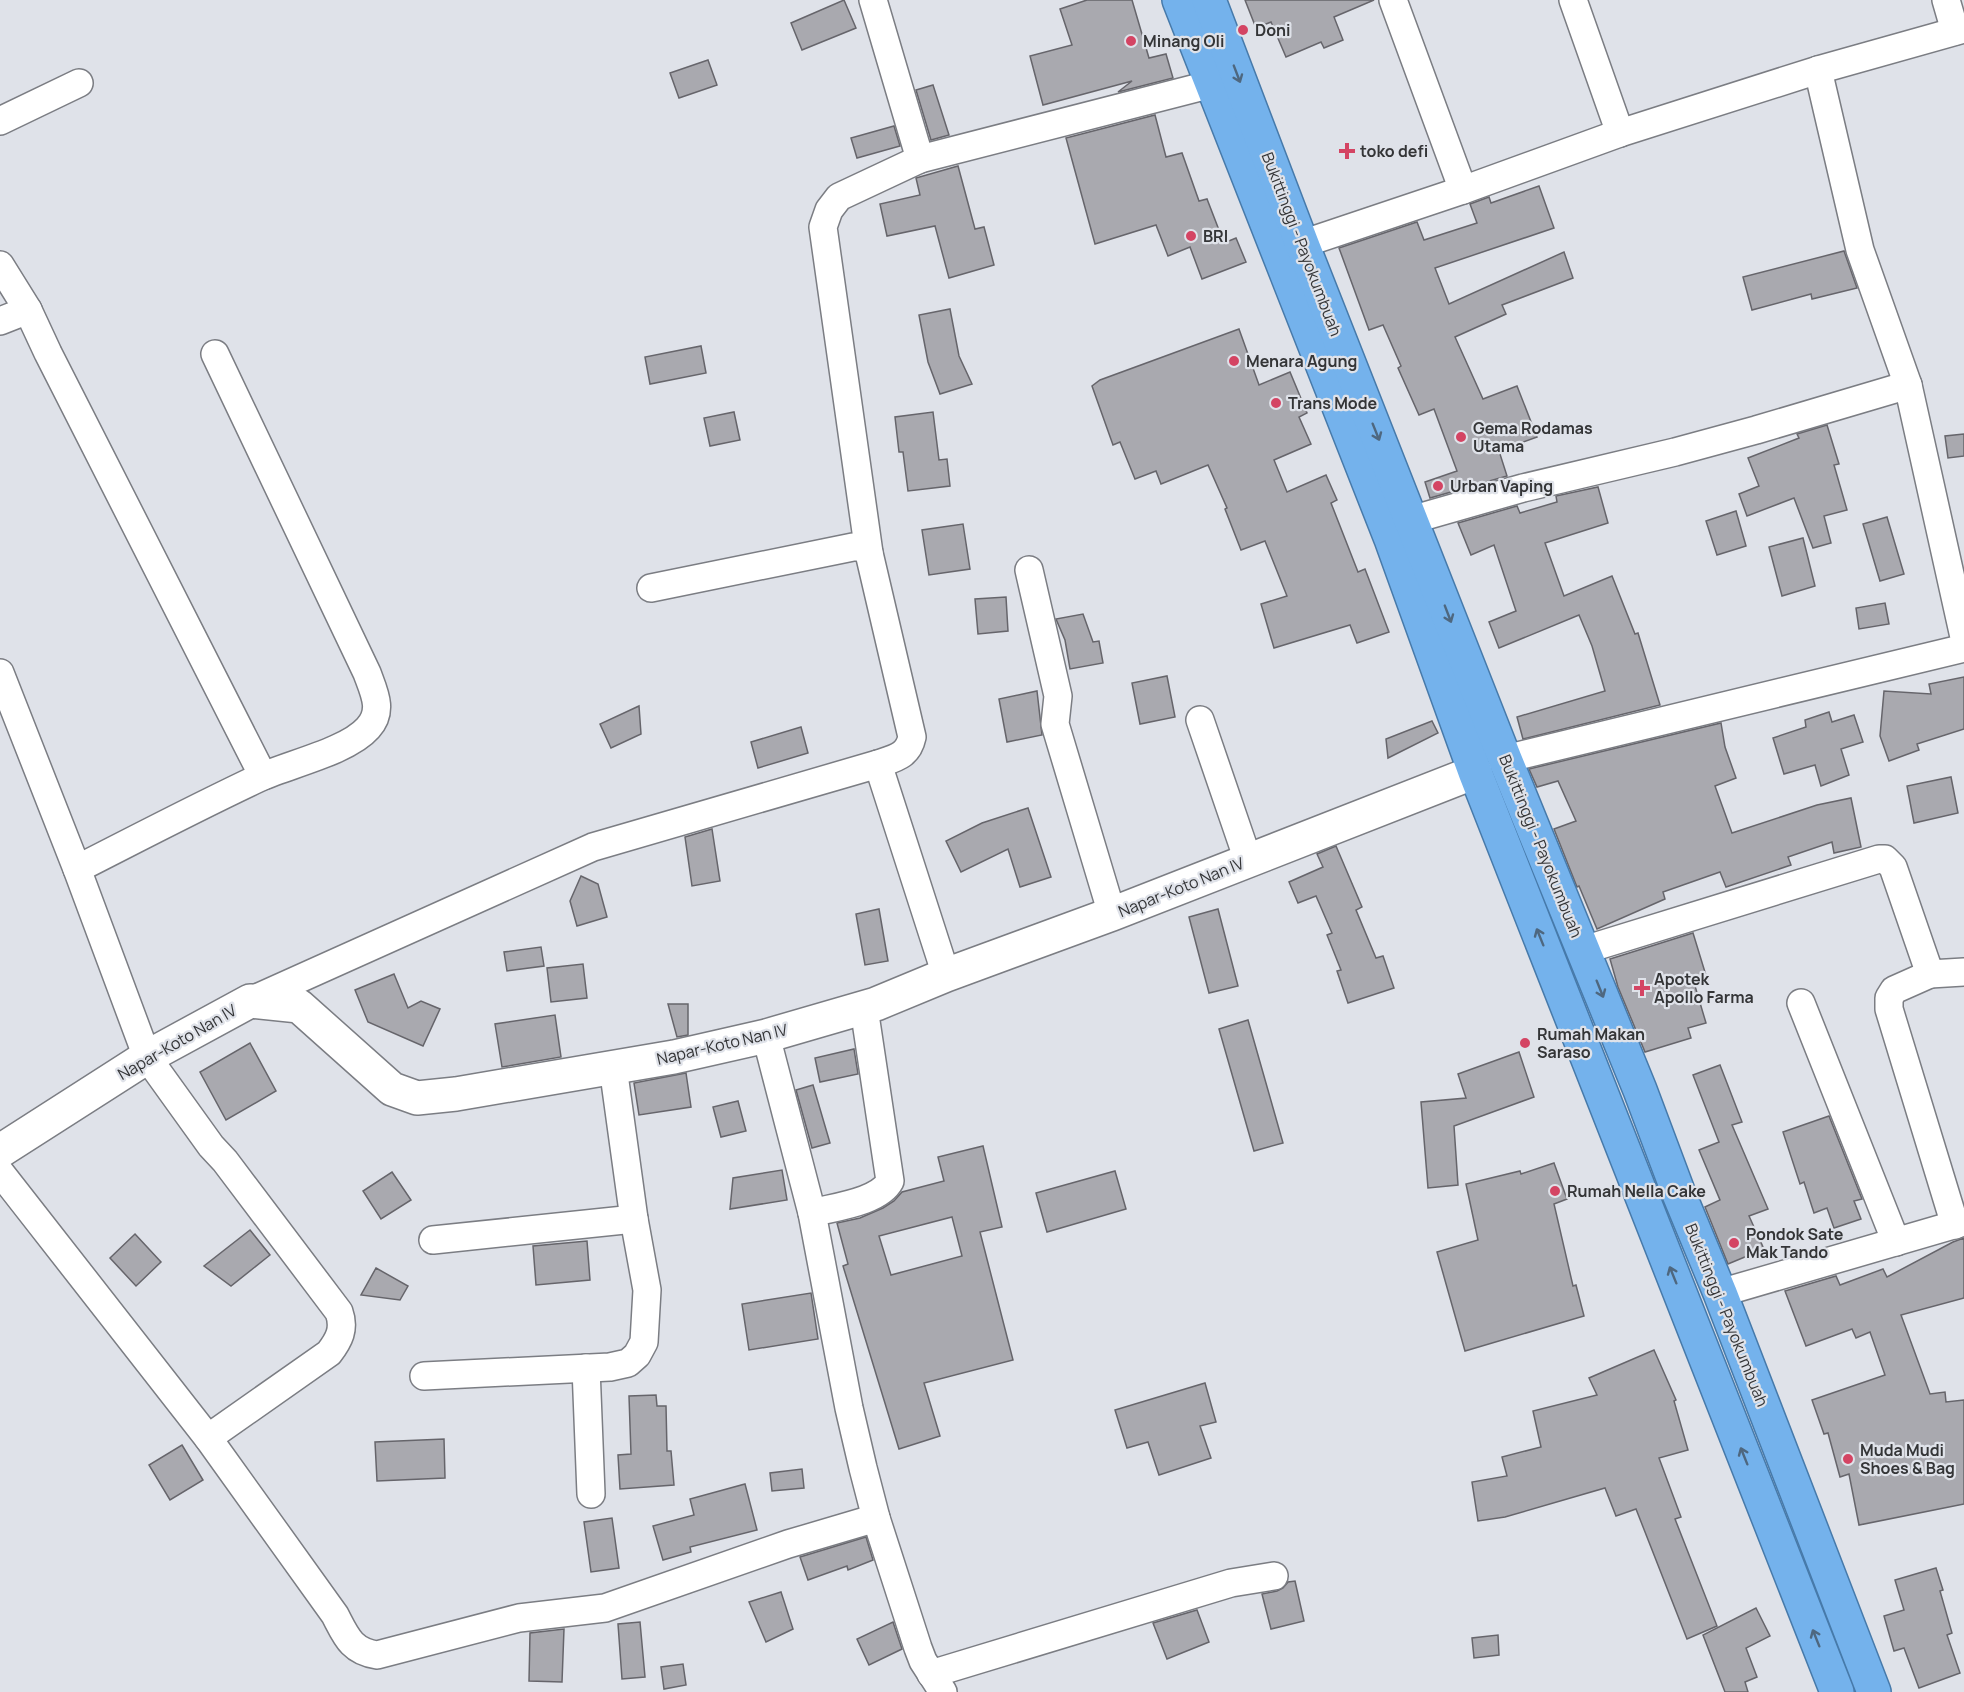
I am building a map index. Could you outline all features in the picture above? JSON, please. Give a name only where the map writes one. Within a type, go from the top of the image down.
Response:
[{"type":"highway","name":"Bukittinggi - Payokumbuah","points":[[1179,0],[1391,539],[1475,772],[1837,1692]]},
{"type":"highway","name":"Bukittinggi - Payokumbuah","points":[[1209,0],[1302,244],[1505,759],[1640,1090],[1874,1692]]},
{"type":"highway","points":[[1606,1104],[1640,1090]]},
{"type":"highway","points":[[1646,1206],[1679,1194]]},
{"type":"street","points":[[873,0],[920,159]]},
{"type":"street","points":[[1393,0],[1464,190]]},
{"type":"street","points":[[1573,0],[1620,133]]},
{"type":"street","points":[[1302,244],[1464,190],[1620,133],[1818,70],[1959,30],[1946,0]]},
{"type":"street","points":[[1818,70],[1860,250],[1908,385],[1964,637]]},
{"type":"street","points":[[0,121],[79,83]]},
{"type":"street","points":[[250,1001],[593,847],[878,764],[897,758],[910,748],[912,737],[869,553],[823,227],[829,210],[839,197],[920,159],[1212,84]]},
{"type":"street","points":[[0,265],[28,309],[48,353],[263,776]]},
{"type":"street","points":[[0,321],[28,309]]},
{"type":"street","points":[[77,869],[263,776],[332,750],[360,735],[369,728],[375,718],[377,700],[367,673],[215,354]]},
{"type":"street","points":[[1411,520],[1523,488],[1746,433],[1908,385]]},
{"type":"street","points":[[651,588],[854,547],[861,547],[869,553]]},
{"type":"street","points":[[1029,570],[1058,696],[1054,724],[1112,914]]},
{"type":"street","points":[[1505,759],[1964,648]]},
{"type":"street","points":[[0,673],[77,869],[147,1057],[342,1319],[339,1340],[329,1353],[208,1438]]},
{"type":"street","points":[[1200,720],[1248,860]]},
{"type":"street","points":[[878,764],[946,975]]},
{"type":"street","name":"Napar-Koto Nan IV","points":[[0,1151],[147,1057],[250,1001],[299,1006],[392,1089],[417,1098],[456,1094],[674,1057],[766,1036],[864,1008],[1475,772]]},
{"type":"street","points":[[1584,950],[1885,859],[1893,867],[1930,975]]},
{"type":"street","points":[[1720,1293],[1960,1223],[1889,1008],[1889,998],[1894,990],[1930,975],[1964,972]]},
{"type":"street","points":[[1801,1003],[1896,1242]]},
{"type":"street","points":[[812,1213],[876,1196],[886,1189],[890,1181],[864,1008]]},
{"type":"street","points":[[766,1036],[812,1213],[849,1408],[876,1518],[918,1648],[937,1683],[1232,1583],[1274,1576]]},
{"type":"street","points":[[424,1376],[610,1367],[628,1364],[645,1342],[647,1290],[634,1219],[613,1067]]},
{"type":"street","points":[[0,1172],[208,1438],[335,1615],[348,1641],[363,1653],[377,1655],[519,1618],[605,1608],[788,1544],[876,1518]]},
{"type":"street","points":[[433,1240],[634,1219]]},
{"type":"street","points":[[586,1368],[591,1494]]},
{"type":"building","points":[[844,0],[856,28],[802,50],[791,23]]},
{"type":"building","points":[[1087,0],[1132,0],[1149,58],[1166,54],[1173,78],[1118,92],[1132,81],[1043,105],[1030,56],[1072,45],[1060,9]]},
{"type":"building","points":[[1245,0],[1374,0],[1334,17],[1343,40],[1324,48],[1321,42],[1286,57],[1271,22],[1256,28]]},
{"type":"building","points":[[708,60],[717,85],[679,98],[670,73]]},
{"type":"building","points":[[933,85],[949,135],[931,140],[916,90]]},
{"type":"building","points":[[1155,115],[1166,157],[1182,153],[1199,201],[1207,199],[1224,243],[1236,238],[1246,262],[1202,279],[1190,247],[1168,256],[1156,225],[1095,244],[1066,138]]},
{"type":"building","points":[[894,126],[900,146],[857,158],[851,138]]},
{"type":"building","points":[[958,166],[975,229],[984,227],[994,265],[949,278],[935,226],[887,236],[880,204],[920,195],[916,178]]},
{"type":"building","points":[[1539,186],[1554,228],[1435,268],[1449,304],[1564,252],[1573,278],[1502,305],[1506,314],[1455,337],[1483,399],[1517,386],[1537,437],[1499,451],[1507,476],[1430,498],[1425,482],[1457,471],[1434,409],[1419,415],[1398,368],[1401,366],[1383,325],[1369,330],[1339,248],[1417,222],[1424,240],[1477,223],[1470,204],[1489,197],[1491,203]]},
{"type":"building","points":[[1844,251],[1857,288],[1812,299],[1811,294],[1752,310],[1743,277]]},
{"type":"building","points":[[950,309],[959,356],[972,384],[940,394],[928,362],[919,315]]},
{"type":"building","points":[[1239,329],[1259,385],[1290,372],[1307,413],[1299,417],[1311,444],[1274,460],[1287,492],[1326,475],[1337,500],[1331,503],[1358,572],[1365,569],[1389,632],[1357,643],[1350,625],[1274,648],[1261,604],[1287,596],[1265,541],[1241,550],[1225,509],[1227,508],[1208,465],[1161,484],[1156,471],[1135,479],[1120,442],[1113,445],[1092,386],[1100,380]]},
{"type":"building","points":[[701,346],[706,373],[650,384],[645,357]]},
{"type":"building","points":[[734,412],[740,440],[710,446],[704,418]]},
{"type":"building","points":[[933,412],[939,460],[947,459],[950,486],[908,491],[903,452],[899,452],[895,417]]},
{"type":"building","points":[[1827,425],[1839,464],[1834,465],[1847,510],[1824,516],[1831,543],[1813,548],[1794,498],[1747,516],[1739,494],[1759,486],[1748,458],[1799,438],[1797,434]]},
{"type":"building","points":[[1964,434],[1964,456],[1948,458],[1945,436]]},
{"type":"building","points":[[1598,487],[1608,523],[1545,543],[1564,596],[1612,576],[1635,634],[1638,633],[1660,705],[1523,739],[1517,717],[1605,691],[1592,646],[1579,615],[1499,648],[1489,622],[1516,611],[1494,545],[1471,555],[1458,523],[1517,506],[1520,513],[1557,502],[1556,496]]},
{"type":"building","points":[[1736,511],[1746,546],[1717,555],[1706,521]]},
{"type":"building","points":[[1887,517],[1904,574],[1880,581],[1863,524]]},
{"type":"building","points":[[963,524],[970,569],[929,575],[922,530]]},
{"type":"building","points":[[1803,538],[1815,586],[1782,596],[1769,547]]},
{"type":"building","points":[[1006,597],[1008,631],[978,634],[975,599]]},
{"type":"building","points":[[1885,603],[1889,624],[1859,629],[1856,608]]},
{"type":"building","points":[[1083,614],[1093,642],[1099,641],[1103,663],[1070,669],[1065,640],[1056,619]]},
{"type":"building","points":[[1167,676],[1175,717],[1140,724],[1132,683]]},
{"type":"building","points":[[1964,677],[1964,729],[1917,744],[1919,750],[1889,761],[1880,736],[1884,691],[1931,694],[1929,684]]},
{"type":"building","points":[[1037,691],[1042,735],[1007,742],[999,699]]},
{"type":"building","points":[[639,706],[641,734],[611,748],[600,724]]},
{"type":"building","points":[[1829,712],[1832,722],[1854,715],[1863,742],[1841,749],[1849,775],[1821,786],[1815,765],[1784,774],[1773,738],[1806,727],[1805,720]]},
{"type":"building","points":[[1432,721],[1438,733],[1388,758],[1386,739]]},
{"type":"building","points":[[1721,723],[1725,747],[1736,778],[1715,786],[1732,833],[1817,805],[1851,798],[1861,847],[1834,853],[1832,842],[1788,857],[1791,865],[1726,887],[1720,872],[1663,892],[1665,899],[1597,929],[1554,829],[1576,821],[1558,781],[1537,787],[1529,769]]},
{"type":"building","points":[[801,727],[808,753],[758,768],[751,742]]},
{"type":"building","points":[[1951,777],[1958,813],[1914,823],[1907,786]]},
{"type":"building","points":[[1028,808],[1051,877],[1020,887],[1008,849],[961,872],[946,841],[982,823]]},
{"type":"building","points":[[712,829],[720,881],[692,886],[685,837]]},
{"type":"building","points":[[1336,846],[1362,907],[1356,910],[1376,958],[1383,956],[1394,988],[1348,1003],[1337,971],[1341,970],[1327,935],[1332,933],[1316,896],[1298,903],[1289,882],[1323,867],[1317,854]]},
{"type":"building","points":[[581,876],[598,884],[607,917],[577,926],[570,901]]},
{"type":"building","points":[[879,909],[888,961],[865,965],[856,914]]},
{"type":"building","points":[[1218,909],[1238,986],[1209,993],[1189,917]]},
{"type":"building","points":[[1693,933],[1708,982],[1695,986],[1706,1023],[1688,1028],[1691,1038],[1645,1052],[1618,987],[1610,959]]},
{"type":"building","points":[[541,947],[544,966],[507,971],[504,952]]},
{"type":"building","points":[[583,964],[587,998],[551,1002],[547,968]]},
{"type":"building","points":[[394,974],[408,1008],[421,1001],[440,1009],[423,1046],[368,1022],[355,990]]},
{"type":"building","points":[[668,1004],[688,1004],[688,1035],[677,1037]]},
{"type":"building","points":[[555,1015],[561,1057],[502,1067],[495,1024]]},
{"type":"building","points":[[1248,1020],[1283,1143],[1254,1151],[1219,1029]]},
{"type":"building","points":[[250,1043],[276,1091],[226,1120],[200,1072]]},
{"type":"building","points":[[854,1049],[858,1074],[820,1082],[815,1058]]},
{"type":"building","points":[[1519,1052],[1534,1097],[1454,1126],[1458,1185],[1428,1188],[1421,1102],[1466,1098],[1458,1074]]},
{"type":"building","points":[[1720,1065],[1742,1122],[1732,1125],[1768,1209],[1749,1216],[1764,1249],[1728,1264],[1705,1207],[1720,1200],[1699,1150],[1719,1142],[1693,1075]]},
{"type":"building","points":[[686,1073],[691,1107],[639,1115],[634,1083]]},
{"type":"building","points":[[813,1085],[830,1143],[812,1148],[796,1090]]},
{"type":"building","points":[[738,1101],[746,1131],[721,1137],[713,1107]]},
{"type":"building","points":[[1829,1116],[1862,1199],[1854,1201],[1861,1219],[1834,1228],[1827,1208],[1814,1213],[1804,1182],[1800,1184],[1783,1132]]},
{"type":"building","points":[[983,1146],[1002,1227],[980,1232],[1013,1360],[924,1383],[940,1436],[899,1449],[843,1266],[848,1264],[837,1223],[860,1218],[883,1208],[902,1192],[944,1181],[938,1157]],"holes":[[[952,1217],[962,1256],[891,1275],[879,1236]]]},
{"type":"building","points":[[1554,1163],[1567,1199],[1554,1204],[1573,1286],[1576,1285],[1584,1316],[1465,1351],[1437,1252],[1478,1240],[1466,1184],[1520,1171],[1521,1174]]},
{"type":"building","points":[[782,1170],[787,1200],[730,1209],[733,1178]]},
{"type":"building","points":[[1115,1171],[1126,1209],[1047,1232],[1036,1193]]},
{"type":"building","points":[[392,1172],[411,1200],[381,1219],[363,1191]]},
{"type":"building","points":[[250,1230],[270,1255],[231,1286],[204,1266]]},
{"type":"building","points":[[135,1234],[161,1262],[136,1286],[110,1258]]},
{"type":"building","points":[[1964,1238],[1964,1298],[1901,1315],[1930,1394],[1945,1392],[1946,1402],[1964,1400],[1964,1504],[1859,1525],[1849,1474],[1840,1477],[1828,1433],[1824,1434],[1812,1400],[1885,1375],[1870,1332],[1856,1338],[1852,1329],[1806,1346],[1785,1291],[1836,1276],[1840,1285],[1883,1269],[1887,1277]]},
{"type":"building","points":[[587,1241],[590,1280],[536,1285],[533,1246]]},
{"type":"building","points":[[376,1268],[408,1286],[400,1300],[361,1295]]},
{"type":"building","points":[[811,1293],[818,1339],[749,1350],[742,1304]]},
{"type":"building","points":[[1654,1350],[1676,1400],[1674,1401],[1688,1450],[1659,1458],[1681,1517],[1675,1519],[1717,1626],[1687,1639],[1636,1509],[1616,1516],[1605,1488],[1505,1517],[1478,1521],[1472,1482],[1507,1476],[1502,1457],[1541,1447],[1533,1411],[1597,1395],[1589,1378]]},
{"type":"building","points":[[1205,1383],[1216,1422],[1200,1426],[1211,1458],[1159,1475],[1148,1442],[1127,1448],[1115,1410]]},
{"type":"building","points":[[656,1395],[657,1406],[666,1406],[667,1451],[671,1451],[674,1485],[620,1489],[618,1455],[631,1454],[629,1396]]},
{"type":"building","points":[[444,1439],[445,1478],[377,1481],[375,1442]]},
{"type":"building","points":[[182,1445],[203,1480],[170,1500],[149,1465]]},
{"type":"building","points":[[802,1469],[804,1488],[772,1491],[770,1473]]},
{"type":"building","points":[[745,1484],[757,1530],[690,1547],[691,1552],[663,1560],[653,1526],[694,1515],[690,1499]]},
{"type":"building","points":[[612,1518],[619,1568],[591,1572],[584,1522]]},
{"type":"building","points":[[866,1537],[873,1560],[848,1570],[847,1566],[808,1580],[800,1557]]},
{"type":"building","points":[[1936,1568],[1952,1633],[1947,1635],[1960,1673],[1919,1688],[1904,1648],[1894,1651],[1884,1616],[1904,1610],[1895,1580]]},
{"type":"building","points":[[1295,1581],[1304,1621],[1271,1629],[1262,1594],[1277,1591],[1288,1582]]},
{"type":"building","points":[[781,1592],[793,1629],[766,1642],[749,1602]]},
{"type":"building","points":[[1756,1608],[1770,1636],[1746,1648],[1757,1677],[1745,1682],[1748,1692],[1725,1692],[1703,1635]]},
{"type":"building","points":[[1197,1610],[1209,1642],[1167,1659],[1153,1623]]},
{"type":"building","points":[[640,1622],[645,1677],[622,1679],[618,1624]]},
{"type":"building","points":[[893,1622],[902,1649],[869,1665],[857,1639]]},
{"type":"building","points":[[564,1629],[562,1682],[529,1681],[530,1633]]},
{"type":"building","points":[[1498,1635],[1499,1655],[1474,1658],[1472,1638]]},
{"type":"building","points":[[683,1664],[686,1685],[664,1689],[661,1667]]},
{"type":"place","name":"Doni","points":[[1243,30]]},
{"type":"place","name":"Minang Oli","points":[[1131,41]]},
{"type":"place","name":"toko defi","points":[[1347,151]]},
{"type":"place","name":"BRI","points":[[1191,236]]},
{"type":"place","name":"Menara Agung","points":[[1234,361]]},
{"type":"place","name":"Trans Mode","points":[[1276,403]]},
{"type":"place","name":"Gema Rodamas Utama","points":[[1461,437]]},
{"type":"place","name":"Urban Vaping","points":[[1438,486]]},
{"type":"place","name":"Apotek Apollo Farma","points":[[1642,988]]},
{"type":"place","name":"Rumah Makan Saraso","points":[[1525,1043]]},
{"type":"place","name":"Rumah Nella Cake","points":[[1555,1191]]},
{"type":"place","name":"Pondok Sate Mak Tando","points":[[1734,1243]]},
{"type":"place","name":"Muda Mudi Shoes & Bag","points":[[1848,1459]]}]
